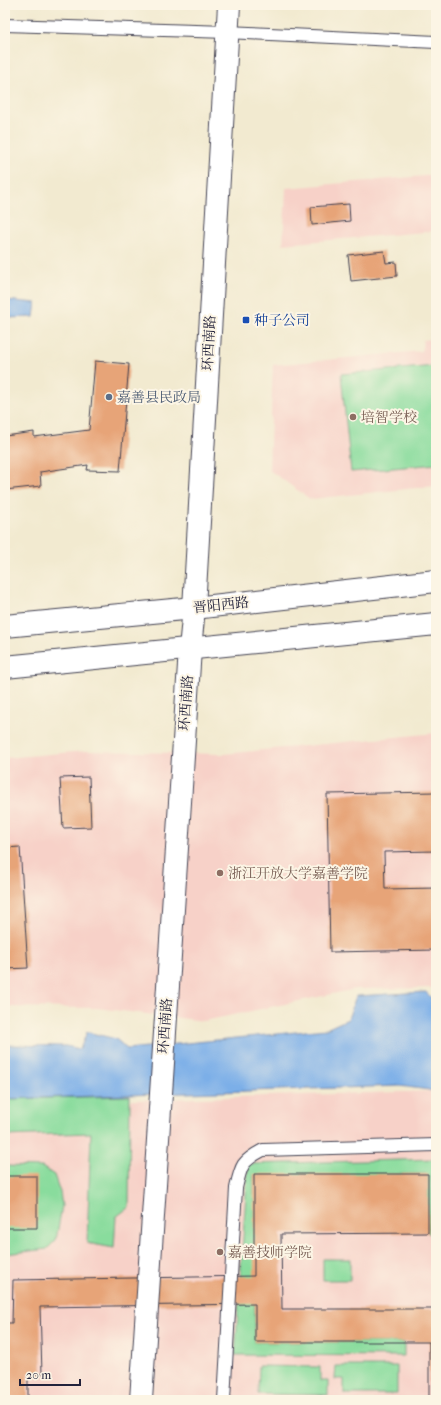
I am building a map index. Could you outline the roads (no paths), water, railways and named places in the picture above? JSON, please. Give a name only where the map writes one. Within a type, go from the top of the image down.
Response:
[{"type":"street","name":"环西南路","points":[[141,1400],[165,1018],[194,608],[229,5]]},
{"type":"street","name":"晋阳西路","points":[[5,626],[194,608],[436,581]]},
{"type":"street","points":[[5,667],[436,624]]},
{"type":"lane","points":[[5,25],[227,32],[436,42]]},
{"type":"lane","points":[[224,1400],[236,1188],[241,1168],[247,1158],[263,1150],[436,1145]]},
{"type":"water","points":[[5,300],[36,303],[34,317],[5,318]]},
{"type":"water","points":[[426,992],[436,1003],[436,1093],[429,1090],[400,1086],[5,1099],[5,1045],[66,1046],[80,1049],[87,1032],[116,1039],[127,1049],[326,1029],[348,1019],[356,996]]},
{"type":"place","name":"种子公司","points":[[246,320]]},
{"type":"place","name":"嘉善县民政局","points":[[109,397]]},
{"type":"place","name":"培智学校","points":[[353,417]]},
{"type":"place","name":"浙江开放大学嘉善学院","points":[[220,873]]},
{"type":"place","name":"嘉善技师学院","points":[[220,1252]]}]
